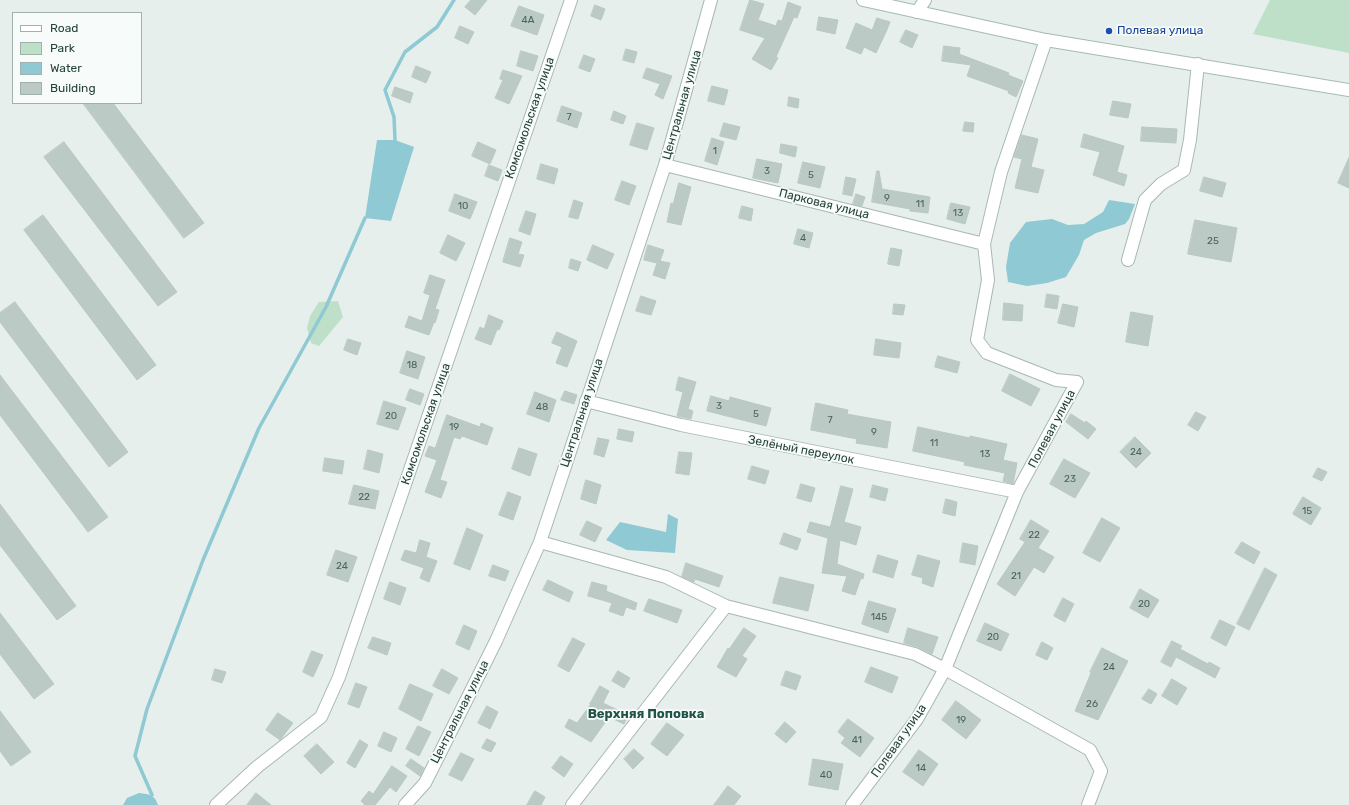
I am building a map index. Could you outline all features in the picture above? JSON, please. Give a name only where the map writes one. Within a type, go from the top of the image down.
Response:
[{"type":"street","name":"Комсомольская улица","points":[[216,805],[257,767],[321,717],[330,699],[339,677],[571,0]]},
{"type":"street","name":"Центральная улица","points":[[405,805],[425,782],[496,641],[540,542],[665,165],[711,0]]},
{"type":"street","points":[[863,0],[1046,40],[1349,90]]},
{"type":"street","points":[[917,12],[924,0]]},
{"type":"street","name":"Полевая улица","points":[[852,805],[918,719],[945,670],[1017,492],[1077,382],[1056,380],[987,353],[977,340],[988,280],[984,244],[1001,172],[1046,40]]},
{"type":"street","points":[[1128,260],[1145,200],[1161,184],[1184,170],[1190,140],[1198,64]]},
{"type":"street","name":"Парковая улица","points":[[665,165],[984,244]]},
{"type":"street","name":"Зелёный переулок","points":[[586,401],[681,425],[1017,492]]},
{"type":"street","points":[[540,542],[666,577],[726,606],[915,654],[1090,750],[1102,771],[1088,805]]},
{"type":"street","points":[[572,805],[726,606]]},
{"type":"green space","points":[[1270,0],[1349,0],[1349,53],[1253,34]]},
{"type":"green space","points":[[338,301],[343,317],[319,346],[311,343],[307,328],[310,316],[319,302]]},
{"type":"water","points":[[377,140],[395,140],[414,147],[391,221],[365,218]]},
{"type":"water","points":[[1109,200],[1135,204],[1129,219],[1125,224],[1096,233],[1084,240],[1079,255],[1066,277],[1047,283],[1027,286],[1008,282],[1006,267],[1010,243],[1026,222],[1052,219],[1068,225],[1084,224],[1103,212]]},
{"type":"water","points":[[668,514],[678,519],[675,553],[627,550],[606,540],[620,522],[666,532]]},
{"type":"water","points":[[139,793],[153,797],[158,805],[123,805],[127,798]]},
{"type":"building","points":[[471,0],[487,0],[475,15],[465,7]]},
{"type":"building","points":[[750,0],[764,4],[758,20],[776,26],[778,20],[782,21],[788,2],[801,7],[797,18],[794,17],[776,57],[778,58],[771,70],[752,59],[765,38],[740,30]]},
{"type":"building","points":[[595,5],[605,9],[601,20],[591,16]]},
{"type":"building","points":[[519,6],[544,15],[537,35],[511,26]]},
{"type":"building","points":[[819,17],[838,20],[835,34],[817,30]]},
{"type":"building","points":[[877,18],[890,22],[876,53],[864,47],[861,54],[846,48],[856,23],[872,30]]},
{"type":"building","points":[[460,26],[474,32],[468,44],[455,38]]},
{"type":"building","points":[[906,30],[918,35],[912,48],[900,42]]},
{"type":"building","points":[[944,46],[960,48],[959,54],[1009,73],[1008,75],[1023,81],[1016,97],[1008,93],[1009,91],[967,76],[971,65],[942,61]]},
{"type":"building","points":[[626,49],[637,52],[634,63],[623,60]]},
{"type":"building","points":[[521,51],[538,56],[533,71],[517,66]]},
{"type":"building","points":[[584,55],[595,59],[590,72],[579,68]]},
{"type":"building","points":[[416,66],[431,72],[426,83],[412,77]]},
{"type":"building","points":[[647,68],[672,76],[663,99],[655,95],[660,84],[643,78]]},
{"type":"building","points":[[503,70],[522,76],[509,104],[495,98],[503,80],[500,79]]},
{"type":"building","points":[[712,86],[728,90],[724,105],[708,101]]},
{"type":"building","points":[[395,87],[413,93],[410,103],[392,96]]},
{"type":"building","points":[[789,97],[799,99],[798,108],[788,106]]},
{"type":"building","points":[[1113,101],[1131,104],[1128,118],[1110,115]]},
{"type":"building","points":[[84,104],[114,104],[204,223],[184,238]]},
{"type":"building","points":[[562,106],[582,113],[577,128],[557,121]]},
{"type":"building","points":[[614,111],[626,116],[623,124],[611,120]]},
{"type":"building","points":[[965,122],[974,123],[973,132],[963,131]]},
{"type":"building","points":[[637,123],[654,128],[647,150],[630,145]]},
{"type":"building","points":[[724,123],[740,127],[736,140],[720,136]]},
{"type":"building","points":[[1142,127],[1177,129],[1176,143],[1141,141]]},
{"type":"building","points":[[1084,134],[1124,146],[1117,172],[1127,175],[1124,186],[1093,175],[1100,152],[1081,147]]},
{"type":"building","points":[[1022,135],[1038,139],[1031,167],[1044,170],[1038,193],[1015,188],[1022,159],[1014,157]]},
{"type":"building","points":[[712,138],[724,142],[717,165],[705,161]]},
{"type":"building","points":[[64,142],[177,292],[158,306],[44,157]]},
{"type":"building","points":[[478,142],[496,150],[490,164],[472,156]]},
{"type":"building","points":[[781,144],[797,147],[795,157],[780,153]]},
{"type":"building","points":[[1349,158],[1349,188],[1338,183]]},
{"type":"building","points":[[757,159],[782,164],[778,183],[753,178]]},
{"type":"building","points":[[803,162],[825,167],[820,188],[798,183]]},
{"type":"building","points":[[541,164],[558,169],[554,184],[537,179]]},
{"type":"building","points":[[489,165],[502,170],[498,181],[485,176]]},
{"type":"building","points":[[877,171],[879,171],[882,189],[930,197],[928,213],[910,211],[910,209],[872,202]]},
{"type":"building","points":[[846,177],[856,179],[852,196],[843,194]]},
{"type":"building","points":[[1204,177],[1226,183],[1222,197],[1200,191]]},
{"type":"building","points":[[622,181],[636,186],[629,205],[615,200]]},
{"type":"building","points":[[679,183],[691,187],[681,225],[667,222],[671,203],[673,204]]},
{"type":"building","points":[[455,194],[477,202],[470,219],[449,211]]},
{"type":"building","points":[[856,194],[865,197],[862,206],[853,204]]},
{"type":"building","points":[[574,200],[583,203],[578,219],[569,217]]},
{"type":"building","points":[[951,203],[970,207],[965,224],[947,219]]},
{"type":"building","points":[[742,206],[753,209],[751,221],[739,218]]},
{"type":"building","points":[[526,211],[536,214],[530,235],[519,231]]},
{"type":"building","points":[[43,215],[156,365],[137,380],[24,230]]},
{"type":"building","points":[[1195,220],[1237,228],[1231,262],[1188,254]]},
{"type":"building","points":[[798,229],[813,233],[809,248],[794,244]]},
{"type":"building","points":[[448,235],[465,243],[456,261],[440,253]]},
{"type":"building","points":[[510,238],[522,242],[518,254],[524,255],[520,267],[503,262]]},
{"type":"building","points":[[593,245],[614,254],[607,269],[587,260]]},
{"type":"building","points":[[648,245],[664,250],[660,261],[670,263],[665,279],[653,275],[657,263],[644,260]]},
{"type":"building","points":[[891,248],[902,250],[899,266],[888,264]]},
{"type":"building","points":[[571,259],[581,262],[578,271],[569,268]]},
{"type":"building","points":[[430,275],[445,280],[435,309],[439,310],[429,335],[405,327],[409,316],[422,321],[430,295],[424,293]]},
{"type":"building","points":[[1047,294],[1059,296],[1057,309],[1045,307]]},
{"type":"building","points":[[641,296],[656,301],[651,315],[636,311]]},
{"type":"building","points":[[15,302],[128,452],[109,467],[0,322],[0,313]]},
{"type":"building","points":[[1004,303],[1023,305],[1022,321],[1003,320]]},
{"type":"building","points":[[894,304],[905,305],[903,315],[893,314]]},
{"type":"building","points":[[1063,304],[1078,307],[1074,327],[1058,323]]},
{"type":"building","points":[[1131,312],[1153,316],[1148,346],[1126,342]]},
{"type":"building","points":[[489,315],[503,321],[499,330],[497,329],[491,345],[475,339],[480,327],[484,329]]},
{"type":"building","points":[[557,332],[577,341],[567,367],[556,363],[562,347],[552,343]]},
{"type":"building","points":[[348,339],[361,343],[357,355],[344,350]]},
{"type":"building","points":[[876,339],[901,343],[899,358],[874,355]]},
{"type":"building","points":[[407,351],[425,357],[418,379],[400,373]]},
{"type":"building","points":[[938,356],[960,362],[957,373],[935,367]]},
{"type":"building","points":[[1010,374],[1040,389],[1031,406],[1002,391]]},
{"type":"building","points":[[0,375],[108,517],[88,532],[0,415]]},
{"type":"building","points":[[679,377],[696,382],[688,409],[693,411],[691,419],[677,416],[683,392],[676,390]]},
{"type":"building","points":[[410,389],[424,394],[420,405],[406,400]]},
{"type":"building","points":[[565,391],[577,395],[574,404],[561,400]]},
{"type":"building","points":[[535,392],[556,400],[549,422],[527,414]]},
{"type":"building","points":[[711,396],[729,401],[730,397],[771,408],[766,426],[707,411]]},
{"type":"building","points":[[384,401],[406,408],[398,430],[377,424]]},
{"type":"building","points":[[816,403],[848,410],[847,414],[891,422],[887,448],[856,443],[857,439],[811,430]]},
{"type":"building","points":[[1196,412],[1206,417],[1198,431],[1188,425]]},
{"type":"building","points":[[1071,414],[1085,423],[1086,421],[1096,429],[1088,439],[1066,422]]},
{"type":"building","points":[[447,415],[480,427],[481,423],[493,428],[487,445],[462,436],[460,439],[454,437],[440,480],[447,482],[441,498],[425,492],[437,460],[425,456],[429,446],[435,448]]},
{"type":"building","points":[[918,427],[1007,444],[1003,460],[1017,463],[1013,484],[1003,481],[1005,473],[964,465],[965,462],[913,451]]},
{"type":"building","points":[[619,429],[634,432],[632,442],[617,439]]},
{"type":"building","points":[[1135,437],[1151,453],[1136,468],[1120,452]]},
{"type":"building","points":[[598,438],[609,440],[604,457],[594,454]]},
{"type":"building","points":[[519,448],[537,454],[530,476],[512,469]]},
{"type":"building","points":[[368,450],[383,454],[379,473],[364,469]]},
{"type":"building","points":[[679,452],[692,453],[689,475],[676,473]]},
{"type":"building","points":[[325,458],[344,461],[342,474],[323,471]]},
{"type":"building","points":[[1064,459],[1090,473],[1075,498],[1050,484]]},
{"type":"building","points":[[752,466],[769,471],[765,484],[748,479]]},
{"type":"building","points":[[1318,468],[1327,472],[1322,481],[1313,477]]},
{"type":"building","points":[[586,480],[601,485],[596,504],[581,499]]},
{"type":"building","points":[[801,484],[815,488],[811,502],[797,498]]},
{"type":"building","points":[[354,485],[379,491],[375,509],[349,504]]},
{"type":"building","points":[[873,485],[888,489],[885,501],[870,497]]},
{"type":"building","points":[[841,486],[853,489],[844,522],[861,527],[856,545],[840,540],[837,564],[864,574],[855,595],[842,591],[847,576],[822,573],[828,538],[807,532],[810,522],[830,527]]},
{"type":"building","points":[[508,492],[521,497],[513,520],[499,515]]},
{"type":"building","points":[[1303,497],[1321,508],[1311,525],[1293,514]]},
{"type":"building","points":[[946,499],[957,502],[955,516],[943,513]]},
{"type":"building","points":[[0,504],[76,606],[57,620],[0,545]]},
{"type":"building","points":[[1102,518],[1120,528],[1100,562],[1083,553]]},
{"type":"building","points":[[1031,520],[1049,531],[1038,548],[1054,557],[1044,573],[1034,567],[1015,596],[997,584],[1025,542],[1020,539]]},
{"type":"building","points":[[587,521],[602,528],[595,542],[580,535]]},
{"type":"building","points":[[467,528],[483,535],[470,570],[454,564]]},
{"type":"building","points":[[784,533],[801,539],[797,550],[780,544]]},
{"type":"building","points":[[420,540],[430,543],[426,557],[437,561],[429,582],[420,578],[424,568],[401,560],[405,550],[416,553]]},
{"type":"building","points":[[1242,542],[1260,552],[1254,564],[1235,553]]},
{"type":"building","points":[[963,543],[978,546],[975,565],[960,562]]},
{"type":"building","points":[[336,550],[357,557],[348,582],[327,575]]},
{"type":"building","points":[[878,555],[898,561],[893,578],[873,572]]},
{"type":"building","points":[[918,555],[940,561],[933,587],[922,583],[923,578],[912,575]]},
{"type":"building","points":[[686,563],[723,576],[719,587],[695,579],[694,582],[682,577]]},
{"type":"building","points":[[493,565],[509,571],[505,581],[489,576]]},
{"type":"building","points":[[1265,568],[1277,575],[1249,630],[1237,624]]},
{"type":"building","points":[[780,577],[814,585],[808,611],[773,603]]},
{"type":"building","points":[[548,580],[573,592],[569,602],[543,590]]},
{"type":"building","points":[[390,582],[406,588],[400,605],[384,599]]},
{"type":"building","points":[[592,582],[607,586],[606,591],[637,603],[635,610],[626,607],[623,616],[609,611],[612,603],[588,596]]},
{"type":"building","points":[[1140,589],[1159,600],[1148,618],[1130,608]]},
{"type":"building","points":[[1063,598],[1074,604],[1065,622],[1054,616]]},
{"type":"building","points":[[649,599],[682,610],[677,623],[644,611]]},
{"type":"building","points":[[869,601],[896,609],[888,633],[862,624]]},
{"type":"building","points":[[0,613],[54,684],[34,699],[0,654]]},
{"type":"building","points":[[1220,620],[1235,627],[1226,646],[1211,638]]},
{"type":"building","points":[[985,623],[1009,634],[1001,651],[977,641]]},
{"type":"building","points":[[464,625],[477,631],[469,650],[456,644]]},
{"type":"building","points":[[744,628],[756,636],[742,656],[747,659],[736,677],[717,667],[728,648],[729,649]]},
{"type":"building","points":[[908,628],[938,637],[932,654],[918,647],[904,643]]},
{"type":"building","points":[[373,637],[391,643],[387,655],[368,648]]},
{"type":"building","points":[[573,638],[585,644],[569,672],[558,666]]},
{"type":"building","points":[[1172,641],[1182,646],[1180,649],[1208,664],[1209,662],[1220,668],[1215,678],[1176,657],[1171,667],[1161,662]]},
{"type":"building","points":[[1042,642],[1053,648],[1047,660],[1036,655]]},
{"type":"building","points":[[1102,648],[1128,661],[1098,720],[1075,711],[1091,673],[1090,672]]},
{"type":"building","points":[[312,651],[323,655],[313,677],[303,672]]},
{"type":"building","points":[[871,667],[898,677],[892,693],[865,682]]},
{"type":"building","points":[[215,669],[226,672],[222,683],[212,680]]},
{"type":"building","points":[[442,669],[458,678],[449,694],[433,686]]},
{"type":"building","points":[[618,671],[630,678],[624,688],[612,681]]},
{"type":"building","points":[[786,671],[801,676],[796,690],[781,685]]},
{"type":"building","points":[[1172,679],[1187,688],[1177,705],[1162,696]]},
{"type":"building","points":[[356,683],[367,687],[359,708],[348,704]]},
{"type":"building","points":[[410,684],[433,694],[421,721],[399,709]]},
{"type":"building","points":[[600,686],[609,691],[603,703],[628,715],[624,724],[609,717],[591,742],[565,727],[569,719],[577,723],[591,704]]},
{"type":"building","points":[[1149,689],[1157,694],[1151,704],[1142,699]]},
{"type":"building","points":[[956,701],[981,720],[966,739],[942,720]]},
{"type":"building","points":[[487,706],[498,712],[490,729],[478,723]]},
{"type":"building","points":[[0,711],[31,752],[11,766],[0,751]]},
{"type":"building","points":[[278,713],[293,723],[280,740],[266,730]]},
{"type":"building","points":[[848,719],[874,738],[860,757],[841,743],[845,738],[838,732]]},
{"type":"building","points":[[785,722],[796,732],[786,743],[775,734]]},
{"type":"building","points":[[667,723],[684,735],[667,756],[651,744]]},
{"type":"building","points":[[418,726],[431,732],[419,756],[406,749]]},
{"type":"building","points":[[384,732],[397,738],[391,752],[378,746]]},
{"type":"building","points":[[487,739],[496,743],[491,752],[482,748]]},
{"type":"building","points":[[360,740],[368,745],[355,768],[347,763]]},
{"type":"building","points":[[317,744],[334,762],[321,774],[304,756]]},
{"type":"building","points":[[634,749],[644,758],[633,769],[624,759]]},
{"type":"building","points":[[919,750],[938,764],[923,786],[903,772]]},
{"type":"building","points":[[461,753],[474,759],[462,781],[449,775]]},
{"type":"building","points":[[561,756],[573,764],[564,777],[552,768]]},
{"type":"building","points":[[411,759],[424,768],[420,776],[406,766]]},
{"type":"building","points":[[813,759],[843,764],[838,790],[809,785]]},
{"type":"building","points":[[392,766],[407,776],[396,792],[390,787],[375,805],[365,805],[361,801],[369,791],[373,794]]},
{"type":"building","points":[[728,786],[741,796],[734,805],[714,805]]},
{"type":"building","points":[[535,791],[545,797],[541,805],[527,805]]},
{"type":"building","points":[[256,793],[271,805],[247,805]]},
{"type":"waterway","points":[[395,140],[394,117],[385,90],[405,52],[437,27],[454,0]]},
{"type":"waterway","points":[[152,795],[135,756],[147,709],[203,560],[259,428],[326,307],[365,218]]},
{"type":"place","name":"Полевая улица","points":[[1109,31]]},
{"type":"district","name":"Верхняя Поповка","points":[[646,714]]}]
